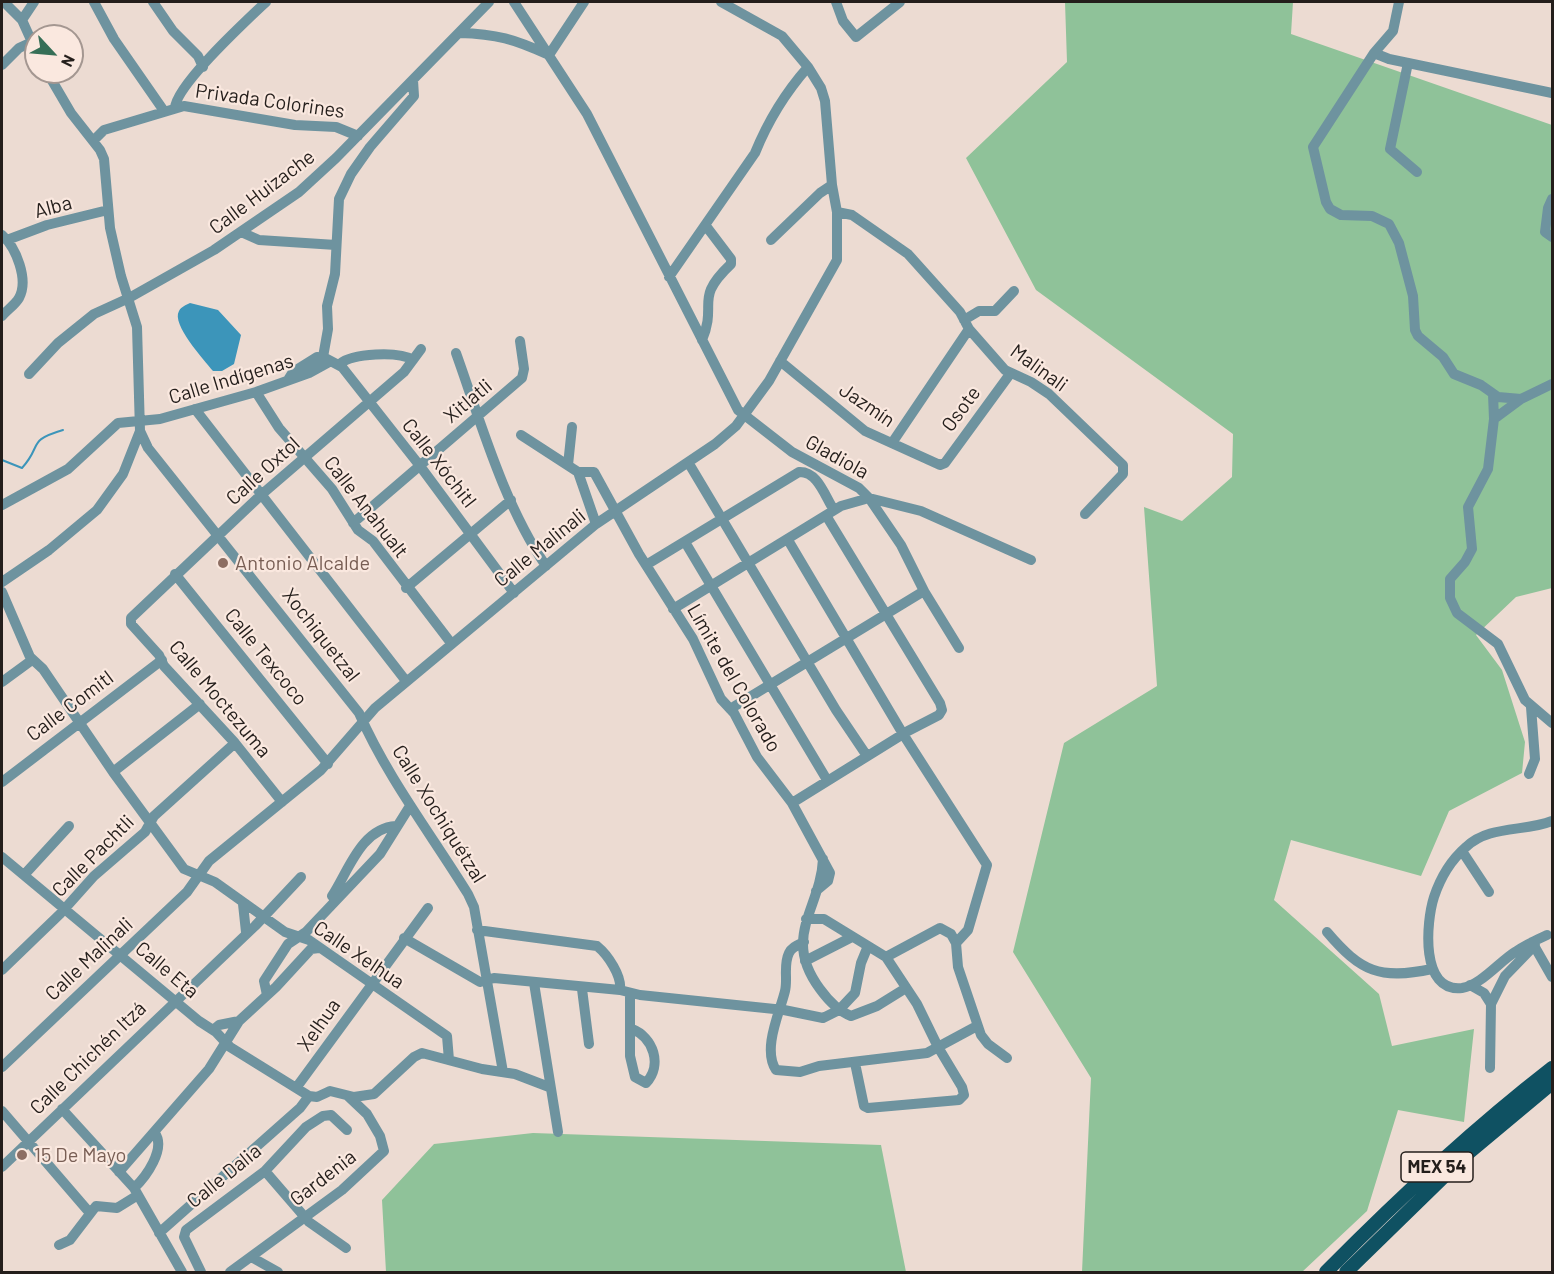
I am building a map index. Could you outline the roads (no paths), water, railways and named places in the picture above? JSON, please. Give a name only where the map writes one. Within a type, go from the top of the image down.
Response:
[{"type":"main road","name":"MEX 54","points":[[1326,1272],[1390,1209],[1498,1112],[1552,1068]]},
{"type":"main road","name":"MEX 54","points":[[1346,1272],[1466,1155],[1552,1083]]},
{"type":"street","points":[[4,2],[24,24]]},
{"type":"street","points":[[22,20],[34,2]]},
{"type":"street","points":[[94,2],[114,39],[169,110]]},
{"type":"street","points":[[153,2],[173,31],[198,56],[203,67]]},
{"type":"street","points":[[93,141],[104,130],[169,110],[178,95],[203,67],[211,54],[266,2]]},
{"type":"street","name":"Calle Huizache","points":[[29,374],[58,343],[89,317],[129,298],[241,232],[299,192],[358,136],[489,2]]},
{"type":"street","points":[[514,2],[587,114],[735,406],[743,415]]},
{"type":"street","points":[[549,55],[584,2]]},
{"type":"street","name":"Calle Malinali","points":[[2,1067],[188,892],[209,861],[328,764],[362,721],[406,681],[596,525],[732,430],[769,381],[837,260],[837,212],[832,185],[825,101],[808,67],[776,31],[732,4],[720,2]]},
{"type":"street","points":[[836,2],[843,21],[856,37],[900,2]]},
{"type":"street","points":[[1399,2],[1395,27],[1374,53],[1312,148],[1326,202],[1334,212],[1344,216],[1372,216],[1389,224],[1399,243],[1413,296],[1416,333],[1443,357],[1454,374],[1481,385],[1493,394],[1521,399]]},
{"type":"street","points":[[459,33],[492,34],[513,39],[549,55]]},
{"type":"street","points":[[2,65],[19,48],[24,47]]},
{"type":"street","points":[[1374,53],[1408,63],[1552,93]]},
{"type":"street","points":[[1408,63],[1390,149],[1417,172]]},
{"type":"street","points":[[669,277],[755,153],[762,132],[781,100],[808,67]]},
{"type":"street","points":[[331,361],[327,306],[335,274],[341,195],[351,174],[370,147],[414,96],[412,80]]},
{"type":"street","points":[[2,582],[49,550],[97,510],[123,474],[140,426],[139,342],[129,298],[121,276],[108,210],[104,159],[71,113],[54,84]]},
{"type":"street","name":"Privada Colorines","points":[[169,110],[189,107],[295,125],[336,127],[358,136]]},
{"type":"street","points":[[771,240],[820,193],[832,185]]},
{"type":"street","points":[[1552,199],[1548,208],[1545,232],[1552,237]]},
{"type":"street","name":"Alba","points":[[2,316],[19,298],[21,290],[20,267],[4,238],[108,210]]},
{"type":"street","name":"Malinali","points":[[837,212],[852,215],[908,254],[1010,374],[1031,382],[1049,394],[1124,467],[1123,474],[1085,514]]},
{"type":"street","points":[[702,340],[709,323],[706,295],[713,281],[731,264],[731,259],[706,226]]},
{"type":"street","points":[[241,232],[259,240],[336,245]]},
{"type":"street","points":[[892,443],[967,325],[979,310],[995,311],[1014,291]]},
{"type":"street","name":"Xitlatli","points":[[352,523],[522,378],[525,372],[520,341]]},
{"type":"street","name":"Calle Oxtol","points":[[130,620],[175,574],[261,495],[404,372],[421,349]]},
{"type":"street","points":[[456,353],[511,500],[529,538],[546,566]]},
{"type":"street","name":"Calle Indígenas","points":[[140,426],[309,374],[331,361],[370,355],[408,357],[413,360]]},
{"type":"street","name":"Calle Xóchitl","points":[[331,361],[420,466],[514,593]]},
{"type":"street","name":"Jazmín","points":[[780,361],[865,430],[942,465]]},
{"type":"street","name":"Osote","points":[[942,465],[1010,374]]},
{"type":"street","points":[[1494,418],[1521,399],[1552,384]]},
{"type":"street","name":"Calle Anahualt","points":[[256,392],[279,428],[332,489],[352,523],[373,541],[406,588],[451,643]]},
{"type":"street","points":[[1493,394],[1494,418],[1488,469],[1468,507],[1472,549],[1465,562],[1450,579],[1448,590],[1457,613],[1484,631],[1498,644],[1519,691],[1531,707],[1552,723]]},
{"type":"street","points":[[195,409],[406,681]]},
{"type":"street","name":"Gladiola","points":[[743,415],[792,452],[859,488],[869,498],[921,511],[1031,560]]},
{"type":"street","points":[[2,505],[68,469],[118,423],[140,426]]},
{"type":"street","name":"Xochiquetzal","points":[[140,426],[148,448],[359,713],[362,721]]},
{"type":"street","points":[[568,465],[572,427]]},
{"type":"street","points":[[521,435],[578,472],[596,525]]},
{"type":"street","points":[[803,472],[807,460]]},
{"type":"street","points":[[688,462],[750,562],[807,661],[867,756]]},
{"type":"street","name":"Límite del Colorado","points":[[578,472],[593,471],[646,565],[693,639],[721,699],[730,709],[757,757],[792,803],[823,858],[830,877],[816,891],[806,919]]},
{"type":"street","points":[[646,565],[794,474],[803,472],[816,481],[830,513],[942,708],[939,715],[903,734],[849,770],[827,780],[792,803]]},
{"type":"street","points":[[673,609],[848,502],[869,498],[901,545],[924,591],[959,648]]},
{"type":"street","points":[[406,588],[470,532],[511,500]]},
{"type":"street","points":[[788,540],[903,734],[987,865],[968,930],[956,943]]},
{"type":"street","points":[[686,542],[827,780]]},
{"type":"street","name":"Calle Texcoco","points":[[175,574],[328,764]]},
{"type":"street","points":[[730,709],[924,591]]},
{"type":"street","points":[[2,592],[32,660],[43,669],[113,772],[184,869],[198,875]]},
{"type":"street","name":"Calle Moctezuma","points":[[130,620],[282,802]]},
{"type":"street","points":[[2,682],[32,660]]},
{"type":"street","name":"Calle Comitl","points":[[2,782],[162,660]]},
{"type":"street","points":[[113,772],[200,704]]},
{"type":"street","points":[[1529,774],[1535,759],[1531,707]]},
{"type":"street","name":"Calle Xochiquétzal","points":[[362,721],[410,806],[468,894],[474,907],[503,1072]]},
{"type":"street","name":"Calle Pachtli","points":[[2,970],[94,876],[145,832],[154,816],[235,743]]},
{"type":"street","points":[[267,995],[264,981],[272,964],[288,944],[330,907],[380,854],[410,806]]},
{"type":"street","points":[[1550,934],[1500,963],[1470,985],[1453,988],[1436,977],[1432,969],[1429,932],[1432,903],[1444,874],[1462,851],[1488,833],[1552,821]]},
{"type":"street","points":[[24,875],[69,826]]},
{"type":"street","points":[[330,907],[330,901],[345,869],[363,846],[374,835],[396,826]]},
{"type":"street","points":[[363,846],[363,872]]},
{"type":"street","points":[[1462,851],[1489,892]]},
{"type":"street","name":"Calle Eta","points":[[4,864],[24,875],[65,908],[225,1042],[296,1088],[313,1096]]},
{"type":"street","name":"Calle Xelhua","points":[[198,875],[214,882],[285,932],[299,936],[319,948],[447,1036],[449,1060]]},
{"type":"street","name":"Calle Chichén Itzá","points":[[2,1167],[301,877]]},
{"type":"street","points":[[243,904],[246,932]]},
{"type":"street","name":"Xelhua","points":[[296,1088],[370,984],[428,908]]},
{"type":"street","points":[[855,1063],[864,1106],[868,1108],[961,1099],[963,1089],[906,988],[886,957],[824,919],[806,919],[805,961],[815,982],[839,1010],[851,1016],[877,1006],[906,988]]},
{"type":"street","points":[[886,957],[940,928],[951,934],[956,943],[958,967],[977,1026],[984,1040],[1007,1058]]},
{"type":"street","points":[[477,930],[597,946],[606,956],[625,992],[632,1029]]},
{"type":"street","points":[[1327,932],[1354,960],[1376,973],[1390,975],[1432,969]]},
{"type":"street","points":[[805,961],[852,937]]},
{"type":"street","points":[[404,938],[477,981],[494,978],[625,992],[777,1010],[820,1018],[839,1010],[856,991],[859,970],[868,946]]},
{"type":"street","points":[[804,942],[792,949],[788,956],[785,991],[777,1010],[771,1057],[778,1071],[800,1072],[819,1066],[927,1053],[977,1026]]},
{"type":"street","points":[[1533,944],[1552,977]]},
{"type":"street","points":[[1490,1068],[1491,1004],[1499,985],[1533,944]]},
{"type":"street","points":[[119,1172],[209,1069],[239,1021],[310,949],[319,948]]},
{"type":"street","points":[[1499,985],[1500,963]]},
{"type":"street","points":[[534,983],[558,1132]]},
{"type":"street","points":[[1470,985],[1484,993],[1491,1004]]},
{"type":"street","points":[[582,989],[589,1044]]},
{"type":"street","points":[[213,1030],[219,1025],[239,1021]]},
{"type":"street","points":[[159,1233],[313,1096],[330,1091],[348,1096],[369,1096],[378,1092],[419,1054],[503,1072],[549,1087]]},
{"type":"street","name":"Gardenia","points":[[230,1272],[253,1258],[293,1224],[342,1190],[384,1150],[380,1136],[367,1114],[348,1096]]},
{"type":"street","points":[[62,1109],[136,1192],[182,1272]]},
{"type":"street","points":[[2,1111],[89,1212]]},
{"type":"street","name":"Calle Dalia","points":[[201,1272],[184,1237],[185,1231],[266,1171],[300,1132],[323,1116],[331,1115],[347,1131]]},
{"type":"street","points":[[60,1245],[70,1240],[89,1212],[98,1204],[117,1208],[136,1192],[157,1152],[159,1141],[155,1133]]},
{"type":"street","points":[[266,1171],[305,1217],[345,1248]]},
{"type":"street","points":[[253,1258],[278,1272]]},
{"type":"water","points":[[190,303],[218,310],[241,335],[234,364],[222,371],[213,371],[190,342],[178,317],[179,311]]},
{"type":"waterway","points":[[2,460],[22,468],[39,441],[63,430]]},
{"type":"place","name":"Antonio Alcalde","points":[[223,563]]},
{"type":"place","name":"15 De Mayo","points":[[22,1155]]}]
